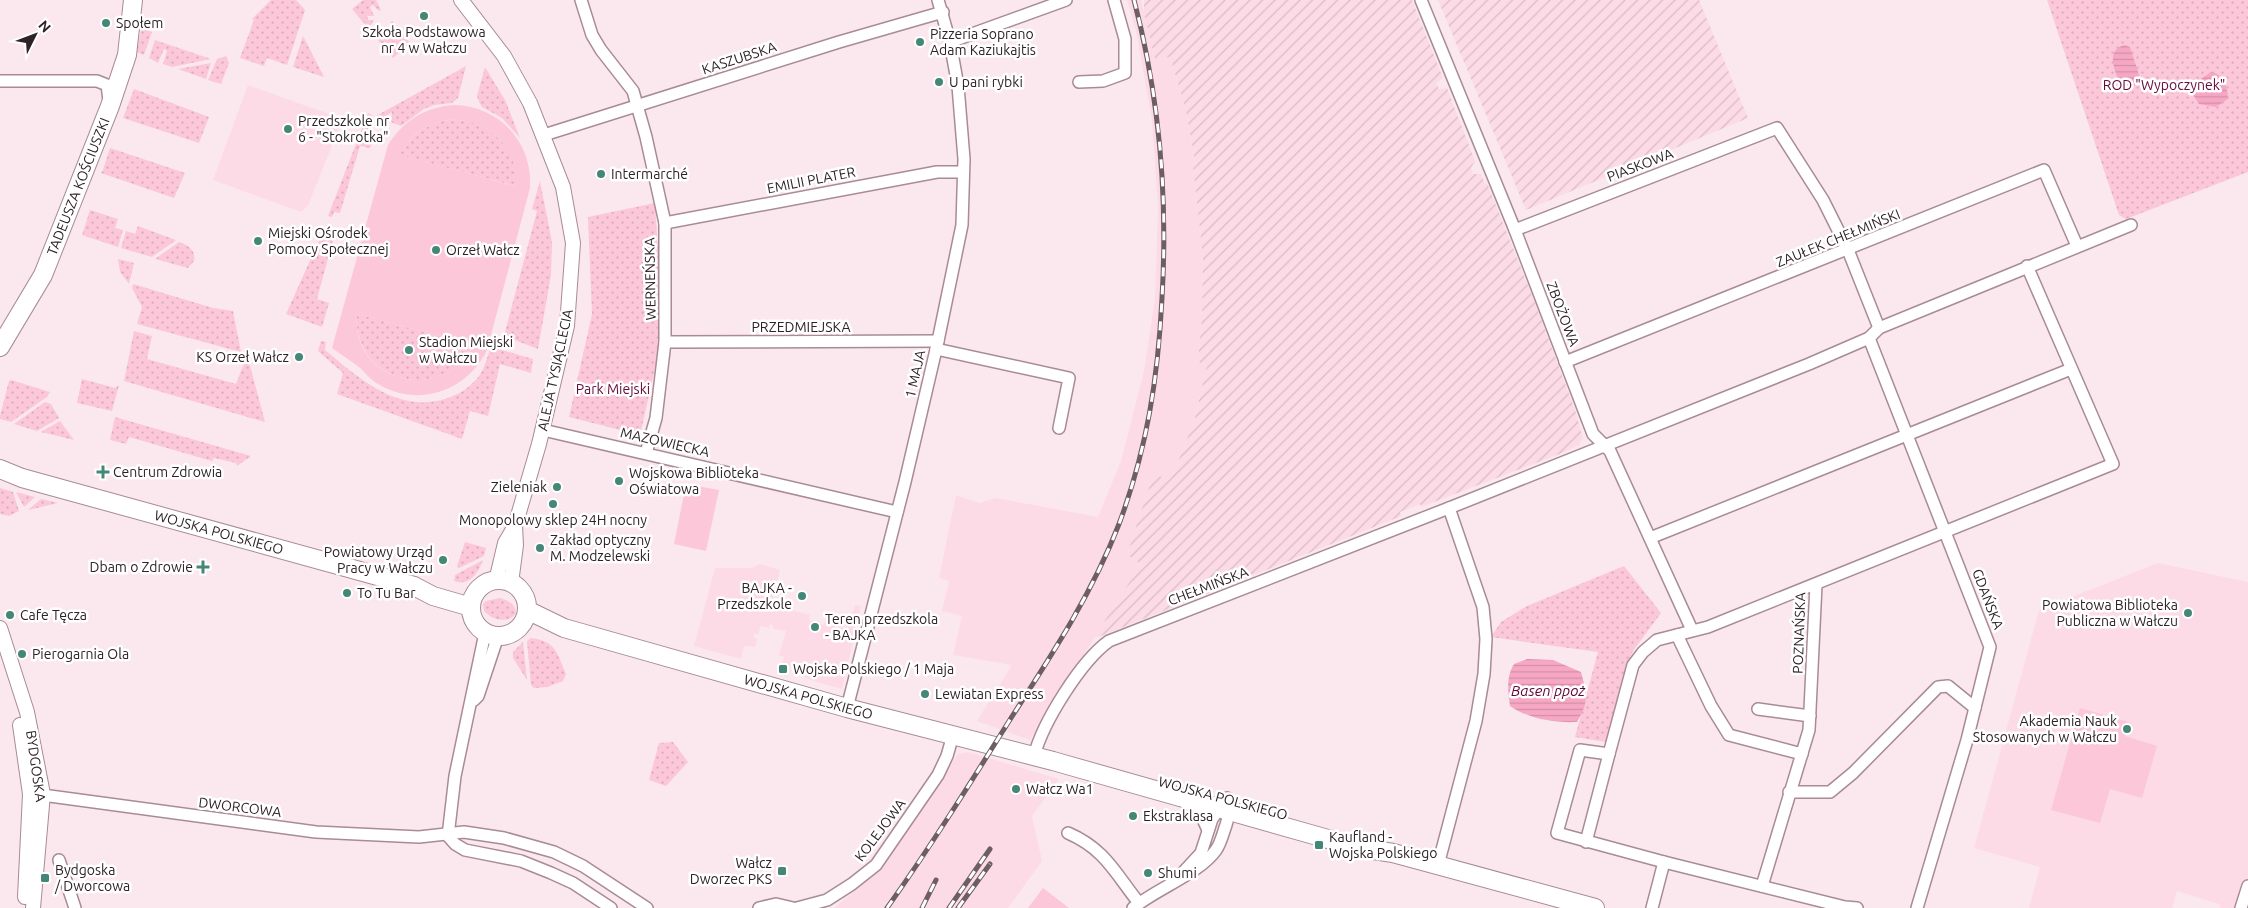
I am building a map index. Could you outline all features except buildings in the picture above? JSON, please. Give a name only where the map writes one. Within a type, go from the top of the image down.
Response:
[{"type":"main road","name":"TADEUSZA KOŚCIUSZKI","points":[[0,347],[43,275],[110,106],[127,55],[133,0]]},
{"type":"main road","name":"TADEUSZA KOŚCIUSZKI","points":[[0,327],[33,276],[107,85],[130,18]]},
{"type":"main road","name":"WOJSKA POLSKIEGO","points":[[0,469],[22,478],[414,586],[433,596],[472,601]]},
{"type":"main road","name":"WOJSKA POLSKIEGO","points":[[0,476],[22,478]]},
{"type":"main road","points":[[503,582],[520,590],[525,599],[524,617],[516,631],[492,635],[477,626],[472,617],[472,601],[487,583],[503,582]]},
{"type":"main road","name":"WOJSKA POLSKIEGO","points":[[524,617],[847,708],[1053,761],[1181,798],[1331,828],[1369,841],[1388,852],[1595,908]]},
{"type":"main road","name":"WOJSKA POLSKIEGO","points":[[1053,761],[1088,765],[1146,777],[1225,806]]},
{"type":"street","name":"ALEJA TYSIĄCLECIA","points":[[461,0],[513,70],[544,135],[563,187],[573,244],[567,326],[543,430],[515,526],[516,546],[503,582]]},
{"type":"street","name":"WERNEŃSKA","points":[[581,0],[592,35],[601,50],[633,91],[665,223],[665,342],[656,418],[646,453]]},
{"type":"street","points":[[938,0],[943,12]]},
{"type":"street","points":[[950,42],[1066,0]]},
{"type":"street","points":[[1079,82],[1103,81],[1125,72],[1125,39],[1114,0]]},
{"type":"street","name":"ZBOŻOWA","points":[[1421,0],[1514,230],[1593,434],[1610,451],[1692,630]]},
{"type":"street","name":"KASZUBSKA","points":[[544,135],[943,12]]},
{"type":"street","name":"1 MAJA","points":[[847,708],[898,512],[937,345],[962,225],[963,134],[957,78],[943,12]]},
{"type":"street","points":[[0,81],[98,81],[107,85],[110,106]]},
{"type":"street","name":"PIASKOWA","points":[[1514,230],[1777,128],[1823,200],[1848,250]]},
{"type":"street","name":"ZAUŁEK CHEŁMIŃSKI","points":[[1565,362],[2044,170],[2077,246]]},
{"type":"street","name":"EMILII PLATER","points":[[665,223],[937,172],[963,172]]},
{"type":"street","points":[[1603,445],[1809,364],[1869,338],[1879,328],[2131,225]]},
{"type":"street","points":[[1848,250],[1879,328]]},
{"type":"street","points":[[1816,585],[2113,464],[2027,266]]},
{"type":"street","name":"GDAŃSKA","points":[[1869,338],[1990,647],[1975,708],[1917,908]]},
{"type":"street","name":"PRZEDMIEJSKA","points":[[665,342],[937,345],[1069,378],[1058,428]]},
{"type":"street","points":[[1650,538],[2071,369]]},
{"type":"street","name":"MAZOWIECKA","points":[[543,430],[898,512]]},
{"type":"street","name":"CHEŁMIŃSKA","points":[[1034,756],[1042,734],[1084,664],[1096,650],[1109,641],[1449,508],[1603,445]]},
{"type":"street","points":[[1438,866],[1476,721],[1484,674],[1485,648],[1483,607],[1449,508]]},
{"type":"street","name":"POZNAŃSKA","points":[[1586,842],[1633,665],[1643,652],[1656,640],[1692,630],[1708,628],[1816,585],[1810,716],[1802,754],[1762,886]]},
{"type":"street","name":"BYDGOSKA","points":[[0,628],[27,712],[37,794],[33,908]]},
{"type":"street","points":[[1677,634],[1711,706],[1730,735],[1802,754]]},
{"type":"street","points":[[492,635],[471,694],[472,703],[457,765],[448,836],[455,844],[465,850],[520,861],[573,884],[611,908]]},
{"type":"street","name":"BYDGOSKA","points":[[0,654],[18,714],[37,794],[24,908]]},
{"type":"street","points":[[1790,792],[1830,792],[1853,773],[1938,686],[1948,686],[1975,708]]},
{"type":"street","points":[[1758,710],[1810,716]]},
{"type":"street","name":"KOLEJOWA","points":[[795,908],[826,900],[852,884],[876,865],[938,774],[947,756],[953,735]]},
{"type":"street","points":[[1609,754],[1580,750],[1558,833],[1664,862],[1845,907],[1857,908]]},
{"type":"street","name":"DWORCOWA","points":[[37,794],[316,832],[420,837],[448,836],[464,832],[504,838],[554,852],[583,866],[647,908]]},
{"type":"street","points":[[1181,798],[1200,813],[1208,830]]},
{"type":"street","points":[[1177,879],[1201,852],[1208,830],[1225,806]]},
{"type":"street","points":[[1068,833],[1088,842],[1104,856],[1136,906],[1196,869],[1217,848],[1225,806]]},
{"type":"street","points":[[59,860],[76,908]]},
{"type":"street","points":[[1652,908],[1664,862]]},
{"type":"street","points":[[573,884],[583,866]]},
{"type":"street","points":[[2241,908],[2248,886]]},
{"type":"street","points":[[759,908],[776,904],[795,908]]},
{"type":"shaded area","points":[[1127,0],[1141,0],[1155,59],[1170,57],[1186,111],[1196,167],[1193,167],[1203,256],[1202,317],[1198,362],[1207,365],[1195,418],[1173,475],[1169,480],[1154,474],[1148,491],[1127,555],[1141,564],[1030,740],[977,721],[1012,665],[953,655],[962,616],[942,611],[949,581],[939,578],[956,495],[979,503],[996,498],[1098,517],[1121,461],[1144,371],[1155,299],[1158,208],[1152,120],[1136,31]]},
{"type":"shaded area","points":[[1144,0],[1412,0],[1443,78],[1436,83],[1439,89],[1447,88],[1475,161],[1471,168],[1473,174],[1481,174],[1485,184],[1487,183],[1535,303],[1575,410],[1583,438],[1579,445],[1562,453],[1421,507],[1420,504],[1400,512],[1401,516],[1394,519],[1098,637],[1095,636],[1141,564],[1127,555],[1144,502],[1154,474],[1169,480],[1173,475],[1195,418],[1207,365],[1198,362],[1202,317],[1203,256],[1193,167],[1196,166],[1186,111],[1170,57],[1155,59],[1144,13]]},
{"type":"shaded area","points":[[1438,0],[1699,0],[1748,118],[1526,210]]},
{"type":"shaded area","points":[[248,85],[332,115],[339,122],[338,130],[308,206],[301,212],[213,180]]},
{"type":"shaded area","name":"Akademia Nauk Stosowanych w Wałczu","points":[[2158,563],[2248,582],[2248,908],[2221,908],[2219,904],[2177,891],[2172,908],[2029,908],[2040,867],[1974,848],[2039,610]]},
{"type":"shaded area","name":"Teren przedszkola - BAJKA","points":[[760,564],[780,570],[772,601],[791,606],[790,610],[810,615],[809,620],[824,625],[826,618],[845,624],[848,614],[852,615],[855,605],[861,606],[842,689],[810,680],[796,673],[797,667],[790,665],[788,670],[781,668],[784,657],[779,655],[786,631],[773,629],[773,625],[770,624],[769,628],[761,626],[758,634],[755,633],[753,637],[757,639],[755,647],[744,646],[741,659],[694,646],[715,568],[752,568]]},
{"type":"shaded area","points":[[968,752],[1059,779],[1032,816],[1042,861],[1008,908],[834,908],[879,871],[958,754]]},
{"type":"green space","points":[[271,0],[296,0],[305,10],[287,65],[267,58],[264,66],[240,58],[254,20],[252,19]]},
{"type":"green space","points":[[363,0],[376,0],[381,10],[379,11],[373,5],[370,7],[374,16],[367,16],[368,20],[374,20],[370,26],[374,30],[376,27],[379,29],[378,33],[383,34],[383,29],[387,26],[391,31],[393,29],[390,25],[392,21],[410,43],[393,58],[352,9]]},
{"type":"green space","name":"ROD \"Wypoczynek\"","points":[[2047,0],[2248,0],[2248,172],[2126,219],[2119,215]]},
{"type":"green space","points":[[142,27],[152,32],[144,55],[136,52]]},
{"type":"green space","points":[[303,36],[324,77],[293,67]]},
{"type":"green space","points":[[155,40],[211,59],[172,67],[163,64],[167,51],[164,49],[158,63],[149,58]]},
{"type":"green space","points":[[226,56],[229,63],[221,84],[208,80],[217,59]]},
{"type":"green space","points":[[211,63],[206,79],[178,69]]},
{"type":"green space","points":[[466,66],[458,98],[452,103],[434,105],[424,109],[401,126],[391,122],[392,112],[383,118],[376,116]]},
{"type":"green space","points":[[485,67],[505,100],[520,138],[502,118],[482,107],[479,102],[477,96]]},
{"type":"green space","points":[[134,89],[209,117],[199,143],[123,118]]},
{"type":"green space","name":"Orzeł Wałcz","points":[[443,106],[471,107],[486,112],[510,130],[526,156],[530,188],[487,350],[479,364],[468,376],[455,385],[426,395],[411,395],[395,392],[377,383],[357,365],[332,348],[388,145],[408,122],[424,112]],"holes":[[[449,120],[462,120],[475,124],[498,138],[512,159],[515,172],[515,186],[400,155],[413,136],[426,127]],[[357,314],[473,345],[459,364],[441,375],[421,380],[401,378],[383,370],[368,356],[359,337]]]},
{"type":"green space","points":[[368,113],[372,115],[367,138],[374,140],[370,148],[360,146],[340,213],[334,212],[332,217],[328,216]]},
{"type":"green space","points":[[449,120],[463,120],[476,124],[498,138],[512,159],[516,172],[516,186],[399,155],[413,136],[426,127]]},
{"type":"green space","points":[[110,148],[185,173],[174,198],[101,173]]},
{"type":"green space","points":[[540,181],[552,242],[551,275],[538,349],[504,336],[537,211],[532,209]]},
{"type":"green space","name":"Park Miejski","points":[[655,203],[663,333],[640,435],[569,417],[592,314],[588,217]]},
{"type":"green space","points":[[90,210],[118,219],[115,228],[123,230],[118,247],[82,235]]},
{"type":"green space","points":[[326,225],[329,226],[328,232],[335,233],[317,299],[329,303],[322,327],[286,314]]},
{"type":"green space","points":[[138,226],[176,240],[152,257],[121,248],[126,231],[135,234]]},
{"type":"green space","points":[[179,242],[188,246],[193,251],[194,261],[188,268],[155,259]]},
{"type":"green space","points":[[118,259],[134,263],[129,284],[120,272]]},
{"type":"green space","points":[[133,284],[213,308],[233,311],[241,352],[137,324],[142,307],[132,288]]},
{"type":"green space","points":[[357,314],[473,345],[459,364],[441,375],[422,380],[402,378],[383,370],[368,356],[359,337]]},
{"type":"green space","points":[[134,331],[152,336],[147,359],[236,384],[244,363],[249,362],[265,422],[124,381]]},
{"type":"green space","points":[[321,341],[326,342],[325,350],[366,382],[397,398],[413,402],[430,402],[448,398],[465,389],[481,373],[491,347],[533,359],[531,373],[500,364],[488,416],[470,411],[462,439],[337,394],[343,373],[318,351]]},
{"type":"green space","points":[[82,379],[115,388],[119,385],[112,411],[77,403]]},
{"type":"green space","points":[[9,381],[50,392],[47,397],[11,422],[0,419],[0,416]]},
{"type":"green space","points":[[45,402],[51,404],[59,418],[37,431],[14,424]]},
{"type":"green space","points":[[115,417],[251,456],[237,466],[236,463],[214,458],[212,461],[129,437],[126,444],[110,440]]},
{"type":"green space","points":[[60,421],[74,440],[41,432]]},
{"type":"green space","points":[[686,484],[719,490],[706,551],[674,544]]},
{"type":"green space","points":[[0,488],[13,492],[19,511],[9,516],[0,514]]},
{"type":"green space","points":[[16,492],[35,497],[24,507]]},
{"type":"green space","points":[[41,499],[58,503],[28,510]]},
{"type":"green space","points":[[465,542],[486,548],[484,556],[459,568],[457,566]]},
{"type":"green space","points":[[483,560],[476,574],[469,580],[464,582],[454,581],[455,575]]},
{"type":"green space","points":[[1624,566],[1661,613],[1633,651],[1626,666],[1606,742],[1575,737],[1598,652],[1491,637],[1501,622],[1527,606]]},
{"type":"green space","points":[[500,598],[513,605],[516,614],[508,619],[500,620],[491,617],[484,611],[483,604],[486,601]]},
{"type":"green space","points":[[531,638],[546,642],[554,649],[566,674],[563,681],[547,687],[534,688],[531,685],[527,641]]},
{"type":"green space","points":[[523,642],[527,680],[513,658],[513,652]]},
{"type":"green space","points":[[2080,708],[2129,722],[2125,736],[2157,746],[2142,798],[2110,789],[2100,823],[2051,810]]},
{"type":"green space","points":[[673,742],[688,762],[666,786],[649,780],[659,743]]},
{"type":"green space","points":[[1043,888],[1069,908],[1028,908]]},
{"type":"water","points":[[2125,45],[2130,47],[2141,81],[2131,88],[2119,83],[2113,61],[2115,51]]},
{"type":"water","points":[[2211,72],[2222,78],[2228,95],[2228,99],[2216,107],[2199,104],[2190,90],[2192,85]]},
{"type":"water","name":"Basen ppoż","points":[[1527,659],[1553,660],[1581,672],[1586,698],[1584,709],[1577,722],[1560,722],[1533,717],[1510,706],[1508,684],[1511,669],[1514,664]]},
{"type":"railway","points":[[887,908],[950,814],[1084,600],[1119,524],[1137,468],[1150,413],[1158,357],[1164,260],[1164,222],[1163,185],[1156,111],[1143,37],[1134,0]]},
{"type":"railway","points":[[949,908],[990,849]]},
{"type":"railway","points":[[958,908],[990,864]]},
{"type":"railway","points":[[922,908],[936,880]]},
{"type":"place","name":"Szkoła Podstawowa nr 4 w Wałczu","points":[[424,16]]},
{"type":"place","name":"Społem","points":[[106,23]]},
{"type":"place","name":"Pizzeria Soprano Adam Kaziukajtis","points":[[920,42]]},
{"type":"place","name":"U pani rybki","points":[[939,82]]},
{"type":"place","name":"Przedszkole nr 6 - \"Stokrotka\"","points":[[288,129]]},
{"type":"place","name":"Intermarché","points":[[601,174]]},
{"type":"place","name":"Miejski Ośrodek Pomocy Społecznej","points":[[258,241]]},
{"type":"place","name":"Orzeł Wałcz","points":[[436,250]]},
{"type":"place","name":"Stadion Miejski w Wałczu","points":[[409,350]]},
{"type":"place","name":"KS Orzeł Wałcz","points":[[299,357]]},
{"type":"place","name":"Centrum Zdrowia","points":[[103,472]]},
{"type":"place","name":"Wojskowa Biblioteka Oświatowa","points":[[619,481]]},
{"type":"place","name":"Zieleniak","points":[[557,487]]},
{"type":"place","name":"Monopolowy sklep 24H nocny","points":[[553,504]]},
{"type":"place","name":"Zakład optyczny M. Modzelewski","points":[[540,548]]},
{"type":"place","name":"Powiatowy Urząd Pracy w Wałczu","points":[[443,560]]},
{"type":"place","name":"Dbam o Zdrowie","points":[[203,567]]},
{"type":"place","name":"To Tu Bar","points":[[347,593]]},
{"type":"place","name":"BAJKA - Przedszkole","points":[[802,596]]},
{"type":"place","name":"Powiatowa Biblioteka Publiczna w Wałczu","points":[[2188,613]]},
{"type":"place","name":"Cafe Tęcza","points":[[10,615]]},
{"type":"place","name":"Teren przedszkola - BAJKA","points":[[815,627]]},
{"type":"place","name":"Pierogarnia Ola","points":[[22,654]]},
{"type":"place","name":"Wojska Polskiego / 1 Maja","points":[[783,669]]},
{"type":"place","name":"Lewiatan Express","points":[[925,694]]},
{"type":"place","name":"Akademia Nauk Stosowanych w Wałczu","points":[[2127,729]]},
{"type":"place","name":"Wałcz Wa1","points":[[1016,789]]},
{"type":"place","name":"Ekstraklasa","points":[[1133,816]]},
{"type":"place","name":"Kaufland - Wojska Polskiego","points":[[1319,845]]},
{"type":"place","name":"Wałcz Dworzec PKS","points":[[782,871]]},
{"type":"place","name":"Shumi","points":[[1148,873]]},
{"type":"place","name":"Bydgoska / Dworcowa","points":[[45,878]]}]
